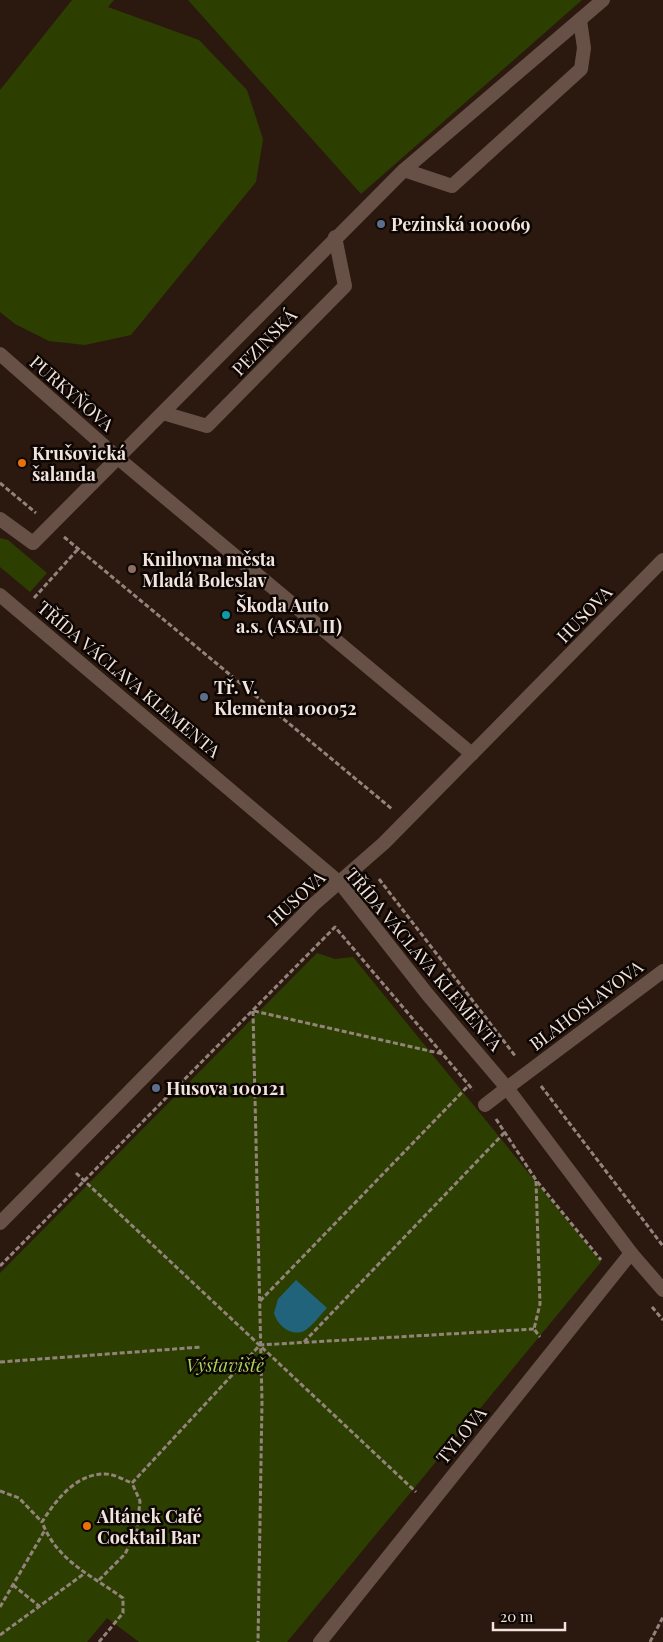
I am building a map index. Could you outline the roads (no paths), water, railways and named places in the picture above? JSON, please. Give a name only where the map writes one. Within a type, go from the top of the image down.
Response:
[{"type":"street","name":"PEZINSKÁ","points":[[0,519],[34,543],[119,459],[335,237],[404,170],[603,0]]},
{"type":"street","points":[[404,170],[452,186],[581,69],[584,48],[580,20]]},
{"type":"street","name":"PEZINSKÁ","points":[[163,413],[207,426],[345,286],[335,237]]},
{"type":"street","name":"PURKYŇOVA","points":[[0,354],[119,459],[472,754]]},
{"type":"street","name":"HUSOVA","points":[[0,1223],[313,904],[340,883],[384,843],[663,560]]},
{"type":"street","name":"TŘÍDA VÁCLAVA KLEMENTA","points":[[0,595],[340,883],[428,995],[507,1088],[631,1253],[663,1290]]},
{"type":"street","name":"BLAHOSLAVOVA","points":[[485,1105],[663,971]]},
{"type":"street","name":"TYLOVA","points":[[320,1642],[615,1276],[631,1253]]},
{"type":"water","points":[[296,1280],[327,1308],[310,1327],[299,1332],[290,1331],[281,1326],[274,1313],[278,1299]]},
{"type":"place","name":"Pezinská 100069","points":[[381,224]]},
{"type":"place","name":"Krušovická šalanda","points":[[22,463]]},
{"type":"place","name":"Knihovna města Mladá Boleslav","points":[[132,569]]},
{"type":"place","name":"Škoda Auto a.s. (ASAL II)","points":[[226,615]]},
{"type":"place","name":"Tř. V. Klementa 100052","points":[[204,697]]},
{"type":"place","name":"Husova 100121","points":[[156,1088]]},
{"type":"place","name":"Altánek Café Cocktail Bar","points":[[87,1526]]},
{"type":"park label","name":"Výstaviště","points":[[225,1365]]}]
